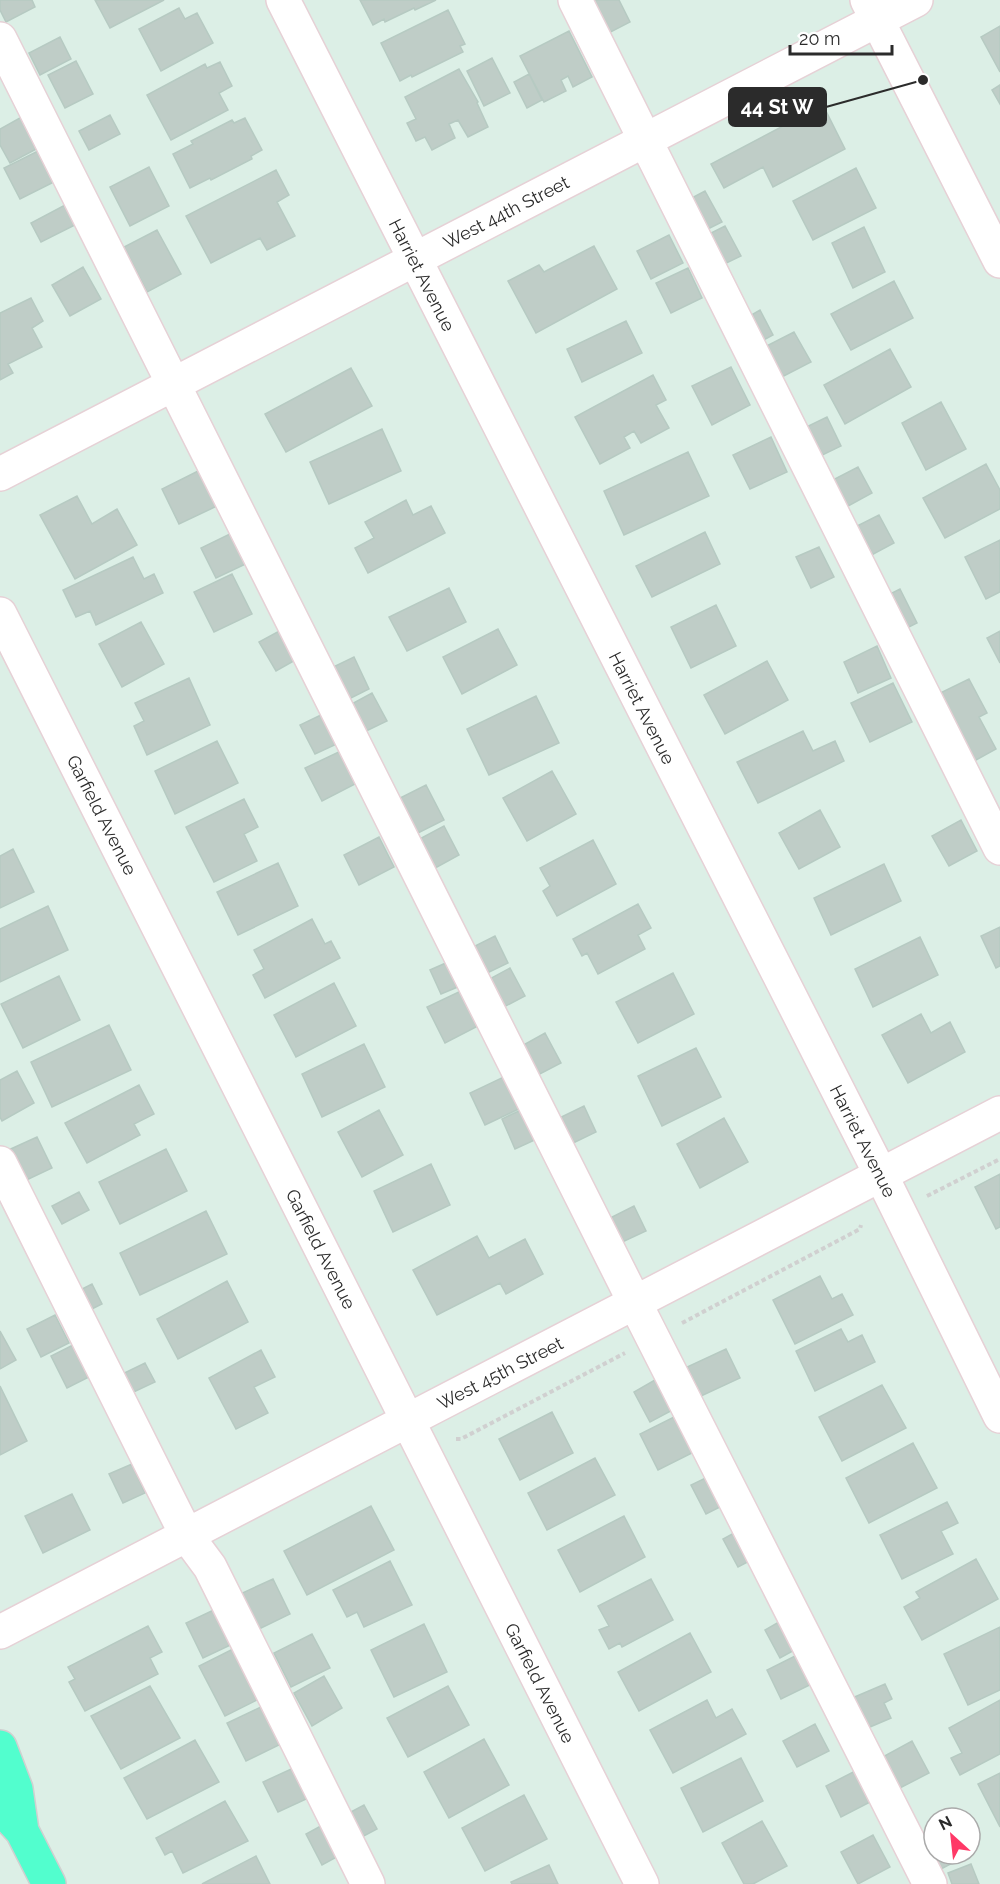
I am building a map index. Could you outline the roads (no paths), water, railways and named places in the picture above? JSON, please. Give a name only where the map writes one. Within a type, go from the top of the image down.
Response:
[{"type":"main road","points":[[0,1747],[16,1789],[11,1819],[49,1884]]},
{"type":"street","name":"Harriet Avenue","points":[[283,0],[881,1175],[1000,1416]]},
{"type":"street","points":[[576,0],[1000,848]]},
{"type":"street","name":"West 44th Street","points":[[0,474],[646,140],[873,10],[916,0]]},
{"type":"street","points":[[873,10],[1000,261]]},
{"type":"street","points":[[0,39],[635,1303],[930,1884]]},
{"type":"street","name":"Garfield Avenue","points":[[0,614],[642,1884]]},
{"type":"street","name":"West 45th Street","points":[[0,1632],[1000,1113]]},
{"type":"street","points":[[0,1163],[187,1536],[210,1567],[368,1884]]},
{"type":"place","name":"44 St W","points":[[923,80]]}]
